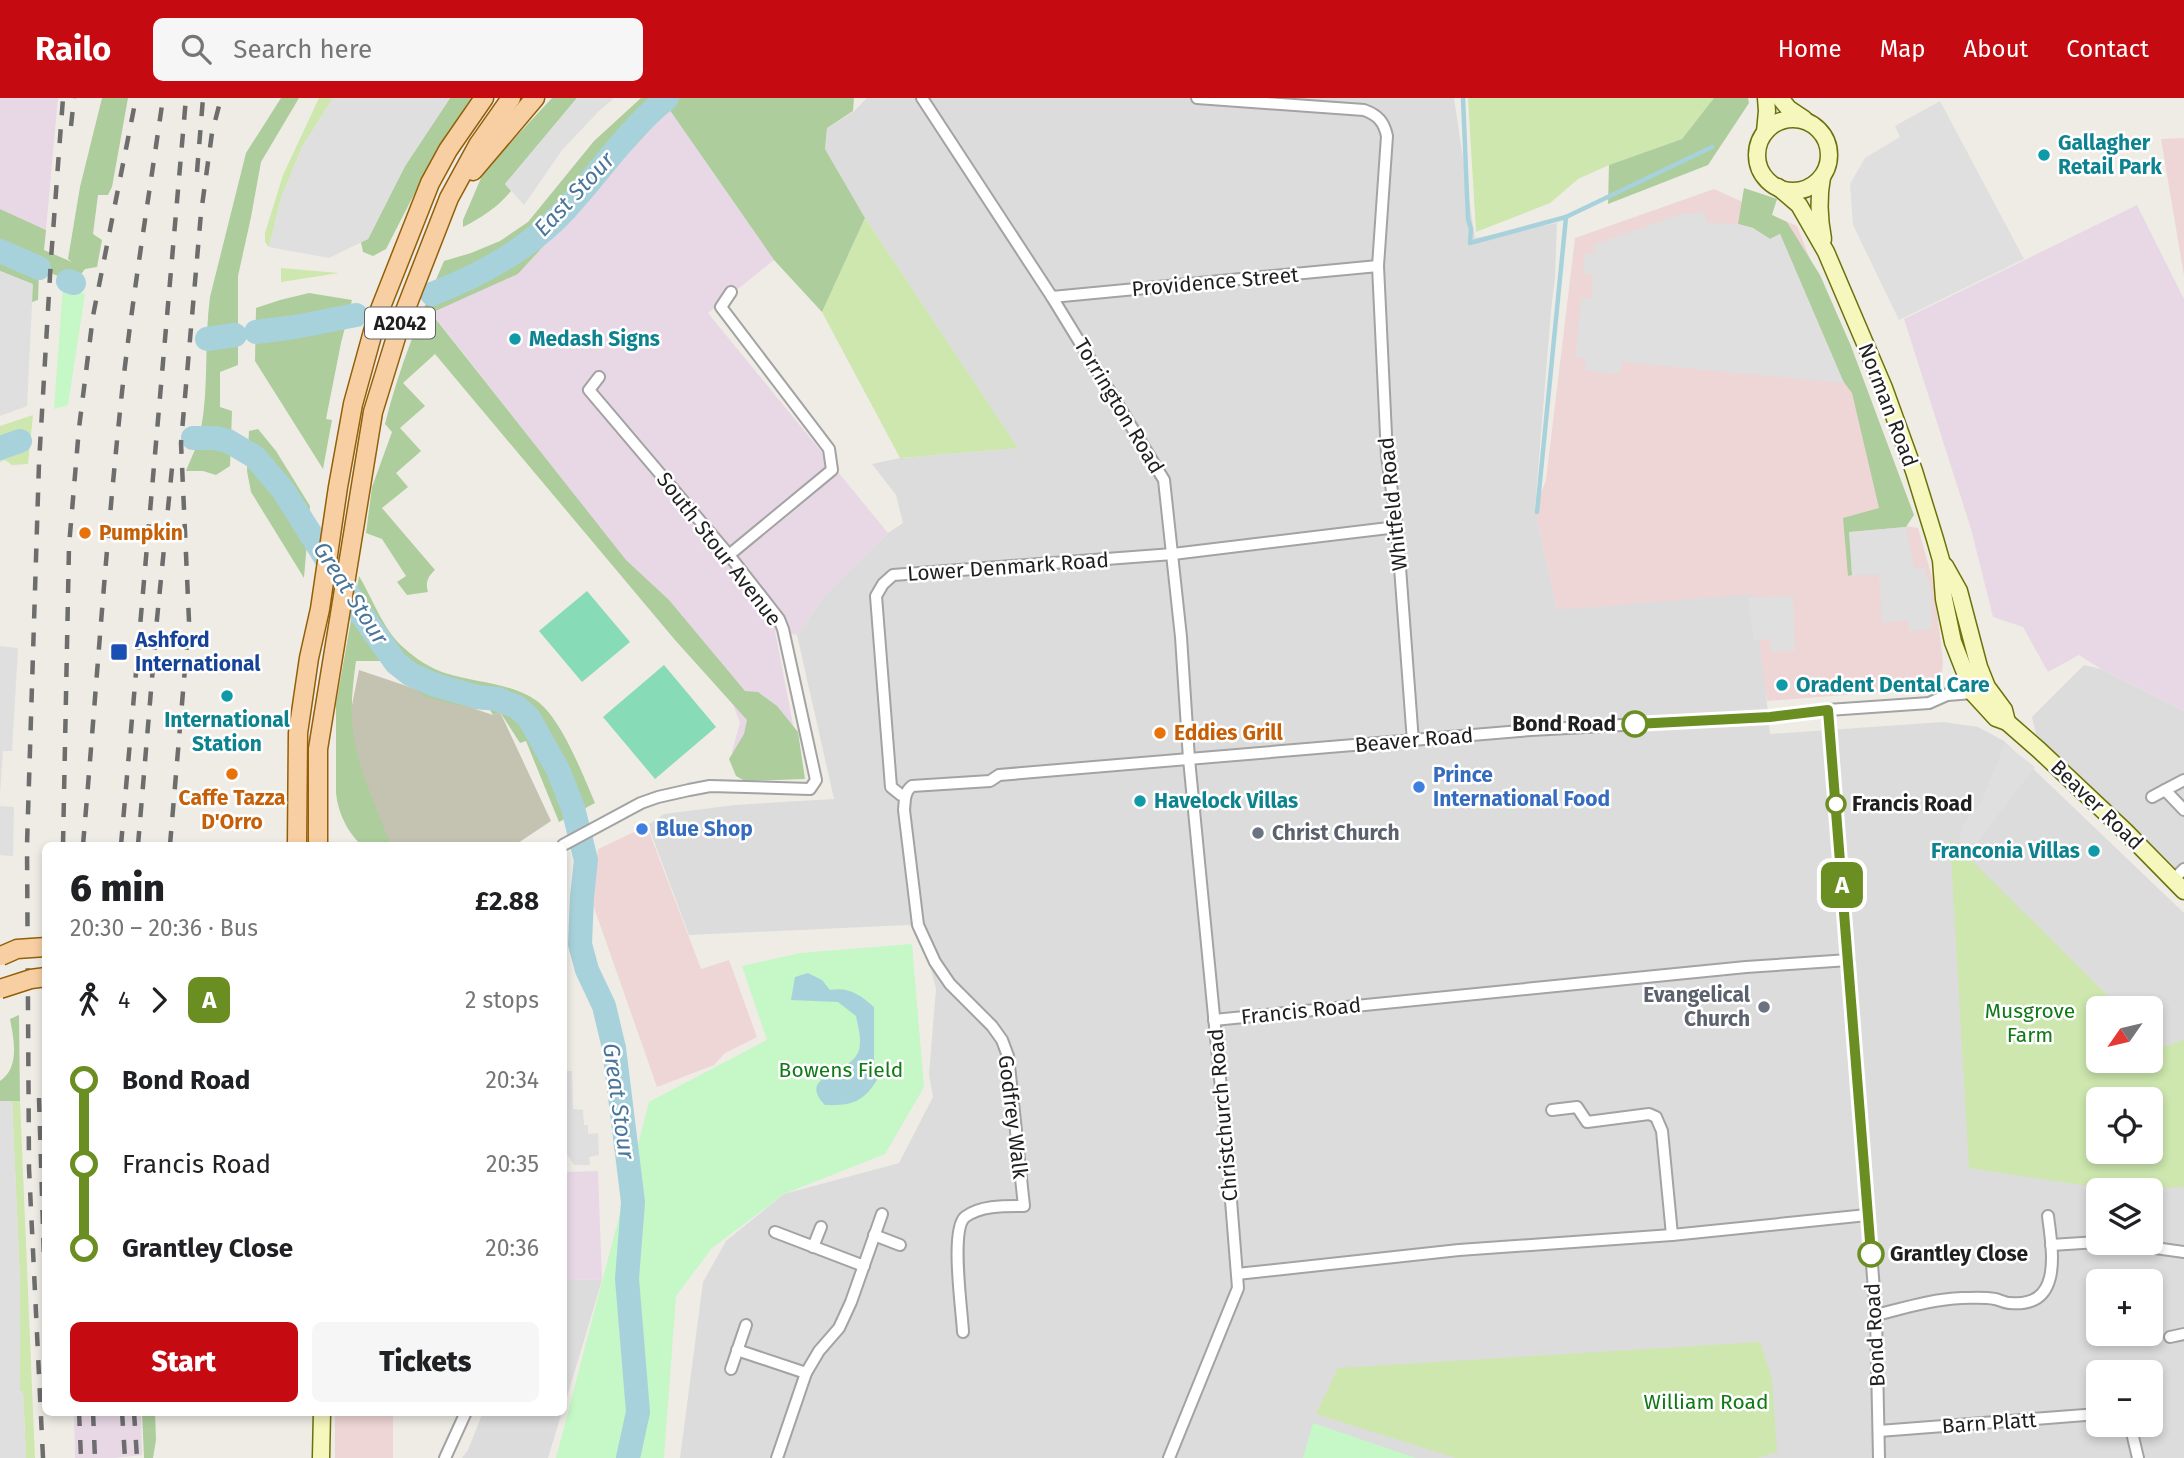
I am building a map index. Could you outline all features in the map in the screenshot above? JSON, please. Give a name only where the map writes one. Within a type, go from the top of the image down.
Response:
[{"type":"main road","name":"A2042","points":[[297,842],[298,733],[353,404],[377,317],[430,183],[448,150],[484,98]]},
{"type":"main road","name":"A2042","points":[[318,842],[318,749],[373,412],[401,321],[459,177],[512,98]]},
{"type":"main road","points":[[442,218],[454,197],[491,148],[535,98]]},
{"type":"main road","points":[[1765,132],[1766,98]]},
{"type":"main road","points":[[1780,98],[1789,109],[1816,127],[1824,136],[1829,148],[1829,160],[1822,177],[1815,184],[1797,190],[1778,187],[1767,179],[1758,162],[1759,143],[1765,132],[1783,120],[1794,118],[1806,121]]},
{"type":"main road","name":"Norman Road","points":[[1822,177],[1819,195],[1820,221],[1826,252]]},
{"type":"main road","name":"Norman Road","points":[[1778,187],[1799,205],[1826,252],[1884,388],[1914,471],[1941,560],[1959,591],[1972,671]]},
{"type":"main road","name":"Beaver Road","points":[[1972,671],[1980,690],[2004,710],[2007,722],[2180,880]]},
{"type":"main road","points":[[0,956],[17,949],[42,947]]},
{"type":"main road","points":[[0,989],[42,978]]},
{"type":"main road","points":[[321,1458],[322,1416]]},
{"type":"street","name":"Torrington Road","points":[[922,98],[1052,297],[1164,480],[1173,554],[1189,759]]},
{"type":"street","name":"Whitfeld Road","points":[[1197,98],[1364,110],[1380,119],[1385,127],[1387,136],[1378,266],[1387,456],[1397,527],[1413,742]]},
{"type":"street","name":"Providence Street","points":[[1052,297],[1378,266]]},
{"type":"street","points":[[729,555],[832,470],[830,449],[721,307],[731,292]]},
{"type":"street","name":"South Stour Avenue","points":[[567,843],[641,803],[658,797],[710,786],[803,790],[810,789],[816,780],[779,620],[729,555],[589,390],[599,377]]},
{"type":"street","name":"Lower Denmark Road","points":[[905,796],[891,787],[876,596],[883,584],[893,575],[1173,554],[1397,527]]},
{"type":"street","points":[[1947,695],[1972,671]]},
{"type":"street","name":"Beaver Road","points":[[905,796],[907,789],[912,786],[990,780],[999,775],[1545,729],[1770,717],[1929,703],[1947,695],[1980,690]]},
{"type":"street","name":"Bond Road","points":[[1828,710],[1876,1315],[1879,1458]]},
{"type":"street","name":"Christchurch Road","points":[[1169,1458],[1238,1288],[1189,759]]},
{"type":"street","points":[[2152,797],[2184,780]]},
{"type":"street","points":[[2165,790],[2184,810]]},
{"type":"street","name":"Godfrey Walk","points":[[905,796],[904,810],[918,925],[935,962],[950,984],[992,1026],[1002,1040],[1010,1069],[1024,1206],[999,1206],[979,1210],[964,1218],[958,1229],[963,1332]]},
{"type":"street","name":"Francis Road","points":[[1214,1020],[1746,967],[1849,960]]},
{"type":"street","points":[[1552,1110],[1577,1107],[1587,1122],[1648,1114],[1656,1117],[1662,1131],[1672,1235]]},
{"type":"street","points":[[777,1458],[806,1373],[819,1350],[839,1328],[882,1214]]},
{"type":"street","points":[[1237,1273],[1459,1250],[1672,1235],[1867,1215]]},
{"type":"street","points":[[1876,1315],[1944,1299],[1982,1297],[2010,1303],[2034,1299],[2045,1291],[2050,1281],[2052,1245],[2048,1216]]},
{"type":"street","points":[[813,1247],[821,1227]]},
{"type":"street","points":[[775,1232],[863,1266]]},
{"type":"street","points":[[874,1235],[900,1245]]},
{"type":"street","points":[[2052,1245],[2086,1243]]},
{"type":"street","points":[[2163,1249],[2184,1252]]},
{"type":"street","points":[[731,1369],[746,1325]]},
{"type":"street","points":[[2170,1337],[2184,1334]]},
{"type":"street","points":[[737,1350],[806,1373]]},
{"type":"street","name":"Barn Platt","points":[[1879,1431],[2086,1415]]},
{"type":"street","points":[[445,1458],[465,1416]]},
{"type":"street","points":[[2133,1437],[2137,1458]]},
{"type":"shaded area","points":[[0,98],[58,98],[46,230],[0,209]]},
{"type":"shaded area","points":[[333,98],[450,98],[405,166],[368,239],[329,258],[269,247],[281,198],[302,147]]},
{"type":"shaded area","points":[[577,98],[614,98],[563,149],[524,205],[505,184]]},
{"type":"shaded area","points":[[867,98],[1454,98],[1475,238],[1557,223],[1555,278],[1535,508],[1557,609],[1753,593],[1770,734],[1943,722],[1978,727],[2004,741],[2184,913],[2184,1458],[680,1458],[703,1282],[726,1241],[784,1194],[899,1163],[933,1097],[929,1075],[936,989],[920,927],[908,925],[689,935],[648,825],[664,814],[735,805],[834,799],[797,635],[825,595],[888,533],[903,523],[896,495],[872,464],[900,458],[1017,448],[865,218],[825,149],[827,128],[853,112]]},
{"type":"shaded area","points":[[1940,101],[2024,259],[1899,320],[1853,225],[1850,184],[1865,158],[1900,137],[1895,126]]},
{"type":"shaded area","points":[[669,109],[774,260],[708,313],[888,533],[825,595],[797,635],[775,631],[802,771],[737,769],[732,751],[740,723],[728,691],[431,312],[518,274]]},
{"type":"shaded area","points":[[2184,138],[2184,276],[2161,139]]},
{"type":"shaded area","points":[[1714,189],[1797,226],[1861,386],[1886,523],[1918,528],[1934,584],[1943,662],[1941,679],[1922,689],[1767,701],[1753,594],[1557,610],[1535,509],[1546,480],[1575,238]]},
{"type":"shaded area","points":[[2137,205],[2184,299],[2184,711],[2079,655],[2048,672],[2023,627],[1993,617],[1971,529],[1904,319]]},
{"type":"shaded area","points":[[1705,212],[1707,223],[1738,224],[1753,228],[1770,239],[1780,234],[1844,383],[1622,362],[1619,374],[1585,370],[1586,358],[1576,357],[1581,298],[1591,299],[1593,275],[1583,273],[1585,254],[1596,254],[1593,245],[1679,215]]},
{"type":"shaded area","points":[[0,271],[33,284],[27,406],[0,416]]},
{"type":"shaded area","points":[[1906,527],[1914,568],[1924,568],[1931,589],[1932,629],[1909,631],[1907,620],[1882,623],[1879,575],[1852,575],[1849,532]]},
{"type":"shaded area","points":[[1793,596],[1795,651],[1771,652],[1770,639],[1754,640],[1748,598]]},
{"type":"shaded area","points":[[0,646],[18,648],[12,751],[3,751],[0,795]]},
{"type":"shaded area","points":[[2084,665],[2101,669],[2184,711],[2184,880],[2036,734],[2032,717]]},
{"type":"shaded area","points":[[359,670],[493,715],[500,712],[551,821],[520,842],[388,842],[360,778],[348,725]]},
{"type":"shaded area","points":[[2005,744],[2035,767],[1973,848],[1959,841],[1963,825],[1982,800]]},
{"type":"shaded area","points":[[0,806],[14,807],[13,856],[0,855]]},
{"type":"shaded area","points":[[647,826],[701,969],[729,960],[757,1037],[725,1053],[714,1065],[657,1087],[591,899],[598,849]]},
{"type":"shaded area","points":[[567,1071],[572,1071],[573,1109],[583,1110],[588,1134],[598,1133],[599,1155],[589,1157],[590,1165],[574,1165],[567,1154]]},
{"type":"shaded area","points":[[0,1101],[12,1101],[20,1282],[20,1391],[23,1391],[26,1458],[0,1458]]},
{"type":"shaded area","points":[[598,1171],[602,1280],[567,1279],[567,1172]]},
{"type":"shaded area","points":[[567,1279],[602,1280],[567,1397]]},
{"type":"shaded area","points":[[74,1416],[141,1416],[142,1455],[75,1458]]},
{"type":"shaded area","points":[[335,1416],[393,1416],[393,1458],[335,1458]]},
{"type":"shaded area","points":[[481,1416],[561,1416],[548,1458],[462,1458]]},
{"type":"green space","points":[[102,98],[128,98],[112,187],[108,195],[98,195],[93,234],[102,240],[97,267],[85,269],[74,283],[0,251],[0,209],[46,230],[44,250],[72,262],[68,259],[80,187]]},
{"type":"green space","points":[[281,98],[299,98],[261,162],[238,276],[238,365],[220,372],[220,407],[232,411],[230,466],[216,475],[203,471],[186,471],[201,429],[210,297],[246,153]]},
{"type":"green space","points":[[319,98],[333,98],[302,147],[281,198],[269,247],[265,242],[265,233],[283,175]]},
{"type":"green space","points":[[450,98],[475,98],[426,171],[386,249],[373,256],[363,252],[361,242],[368,239],[405,166]]},
{"type":"green space","points":[[552,98],[577,98],[505,184],[511,191],[506,197],[489,212],[463,227],[463,220],[484,171]]},
{"type":"green space","points":[[641,98],[854,98],[853,111],[827,128],[825,149],[865,218],[822,312],[774,260],[669,109],[518,274],[431,313],[626,560],[669,600],[745,691],[758,692],[777,706],[798,732],[805,779],[745,781],[736,776],[729,759],[744,734],[747,720],[675,640],[435,354],[403,383],[425,406],[400,428],[421,451],[396,473],[408,487],[382,508],[435,570],[428,580],[428,592],[407,595],[397,582],[406,576],[382,539],[366,533],[372,487],[392,432],[385,424],[397,382],[444,261],[500,241],[528,222],[594,141]]},
{"type":"green space","points":[[1468,98],[1714,98],[1682,139],[1609,165],[1578,179],[1550,203],[1476,232]]},
{"type":"green space","points":[[1714,98],[1748,98],[1749,103],[1708,165],[1608,204],[1609,165],[1682,139]]},
{"type":"green space","points":[[1744,188],[1777,199],[1772,215],[1787,222],[1820,275],[1851,346],[1914,515],[1906,527],[1850,532],[1852,575],[1848,576],[1843,518],[1879,508],[1852,393],[1843,381],[1780,234],[1770,239],[1753,228],[1738,224]]},
{"type":"green space","points":[[865,218],[1018,448],[900,458],[822,312]]},
{"type":"green space","points":[[0,255],[39,271],[38,300],[32,302],[32,284],[0,271]]},
{"type":"green space","points":[[281,268],[339,273],[281,282]]},
{"type":"green space","points":[[63,286],[85,294],[68,405],[54,409]]},
{"type":"green space","points":[[309,293],[352,300],[326,419],[332,420],[323,469],[255,361],[256,308]]},
{"type":"green space","points":[[33,415],[28,464],[12,465],[5,460],[0,462],[0,426]]},
{"type":"green space","points":[[258,429],[276,451],[310,506],[304,578],[251,492],[247,471],[249,431]]},
{"type":"green space","points":[[359,576],[390,632],[418,659],[445,673],[515,690],[537,701],[546,709],[563,733],[595,803],[559,822],[526,741],[520,743],[500,712],[493,715],[490,710],[425,697],[381,661],[356,661],[352,713],[355,746],[390,842],[358,842],[344,821],[336,793],[336,704]]},
{"type":"green space","points":[[587,591],[630,642],[582,682],[539,631]]},
{"type":"green space","points":[[664,665],[716,727],[655,779],[603,717]]},
{"type":"green space","name":"Musgrove Farm","points":[[1950,839],[2108,996],[2086,996],[2086,1073],[2163,1073],[2163,1047],[2184,1040],[2184,1187],[2163,1188],[2163,1178],[2086,1178],[2086,1186],[1969,1168]]},
{"type":"green space","name":"Bowens Field","points":[[912,944],[924,1087],[885,1154],[784,1194],[712,1248],[676,1296],[664,1458],[556,1458],[649,1102],[767,1040],[742,966],[800,953]]},
{"type":"green space","points":[[19,1015],[20,1101],[0,1101],[0,1081],[11,1069],[14,1053],[10,1019]]},
{"type":"green space","points":[[12,1101],[20,1101],[35,1458],[26,1458],[23,1392],[20,1391],[20,1282]]},
{"type":"green space","name":"William Road","points":[[1760,1342],[1772,1379],[1777,1452],[1757,1458],[1456,1458],[1316,1414],[1338,1368]]},
{"type":"green space","points":[[142,1416],[155,1416],[153,1458],[144,1458]]},
{"type":"green space","points":[[1313,1423],[1416,1458],[1303,1458]]},
{"type":"water","points":[[808,973],[822,980],[830,990],[854,993],[874,1007],[874,1061],[878,1078],[868,1092],[856,1101],[843,1105],[825,1105],[818,1095],[817,1087],[821,1081],[854,1058],[859,1050],[860,1037],[856,1016],[838,1002],[791,1000],[795,977]]},
{"type":"waterway","name":"East Stour","points":[[432,294],[486,269],[537,236],[566,209],[627,137],[667,98]]},
{"type":"waterway","points":[[1463,98],[1470,243],[1566,217],[1712,147]]},
{"type":"waterway","points":[[1537,512],[1566,217]]},
{"type":"waterway","name":"East Stour","points":[[0,251],[39,268]]},
{"type":"waterway","name":"East Stour","points":[[68,281],[74,283]]},
{"type":"waterway","name":"East Stour","points":[[256,332],[356,315]]},
{"type":"waterway","name":"East Stour","points":[[207,339],[235,335]]},
{"type":"waterway","name":"Great Stour","points":[[193,438],[228,441],[255,457],[283,490],[361,614],[396,663],[410,674],[435,685],[478,697],[497,699],[517,707],[529,718],[558,770],[573,808],[586,860],[580,944],[587,970],[604,1006],[614,1048],[633,1202],[627,1279],[638,1412],[628,1458]]},
{"type":"waterway","name":"Great Stour","points":[[0,448],[20,441]]},
{"type":"railway","points":[[43,1458],[29,1168],[27,845],[39,463],[63,98]]},
{"type":"railway","points":[[71,126],[74,98]]},
{"type":"railway","points":[[63,842],[69,546],[79,428],[93,316],[136,98]]},
{"type":"railway","points":[[83,842],[122,392],[163,98]]},
{"type":"railway","points":[[121,842],[186,98]]},
{"type":"railway","points":[[197,172],[203,98]]},
{"type":"railway","points":[[170,842],[189,621],[181,443],[201,213],[212,133],[221,98]]},
{"type":"railway","points":[[138,842],[173,458]]},
{"type":"railway","points":[[39,1098],[42,1195]]},
{"type":"railway","points":[[79,1416],[81,1458]]},
{"type":"railway","points":[[93,1416],[95,1458]]},
{"type":"railway","points":[[122,1416],[125,1458]]},
{"type":"railway","points":[[134,1416],[137,1458]]},
{"type":"bus line","name":"A","points":[[1635,724],[1770,717],[1828,710],[1871,1254]]},
{"type":"place","name":"Gallagher Retail Park","points":[[2044,155]]},
{"type":"place","name":"Medash Signs","points":[[515,339]]},
{"type":"place","name":"Pumpkin","points":[[85,533]]},
{"type":"place","name":"Ashford International","points":[[119,652]]},
{"type":"place","name":"Oradent Dental Care","points":[[1782,685]]},
{"type":"place","name":"International Station","points":[[227,696]]},
{"type":"place","name":"Bond Road","points":[[1635,724]]},
{"type":"place","name":"Eddies Grill","points":[[1160,733]]},
{"type":"place","name":"Caffe Tazza D'Orro","points":[[232,774]]},
{"type":"place","name":"Prince International Food","points":[[1419,787]]},
{"type":"place","name":"Havelock Villas","points":[[1140,801]]},
{"type":"place","name":"Francis Road","points":[[1836,804]]},
{"type":"place","name":"Blue Shop","points":[[642,829]]},
{"type":"place","name":"Christ Church","points":[[1258,833]]},
{"type":"place","name":"Franconia Villas","points":[[2094,851]]},
{"type":"place","name":"Evangelical Church","points":[[1764,1007]]},
{"type":"place","name":"Grantley Close","points":[[1871,1254]]}]
